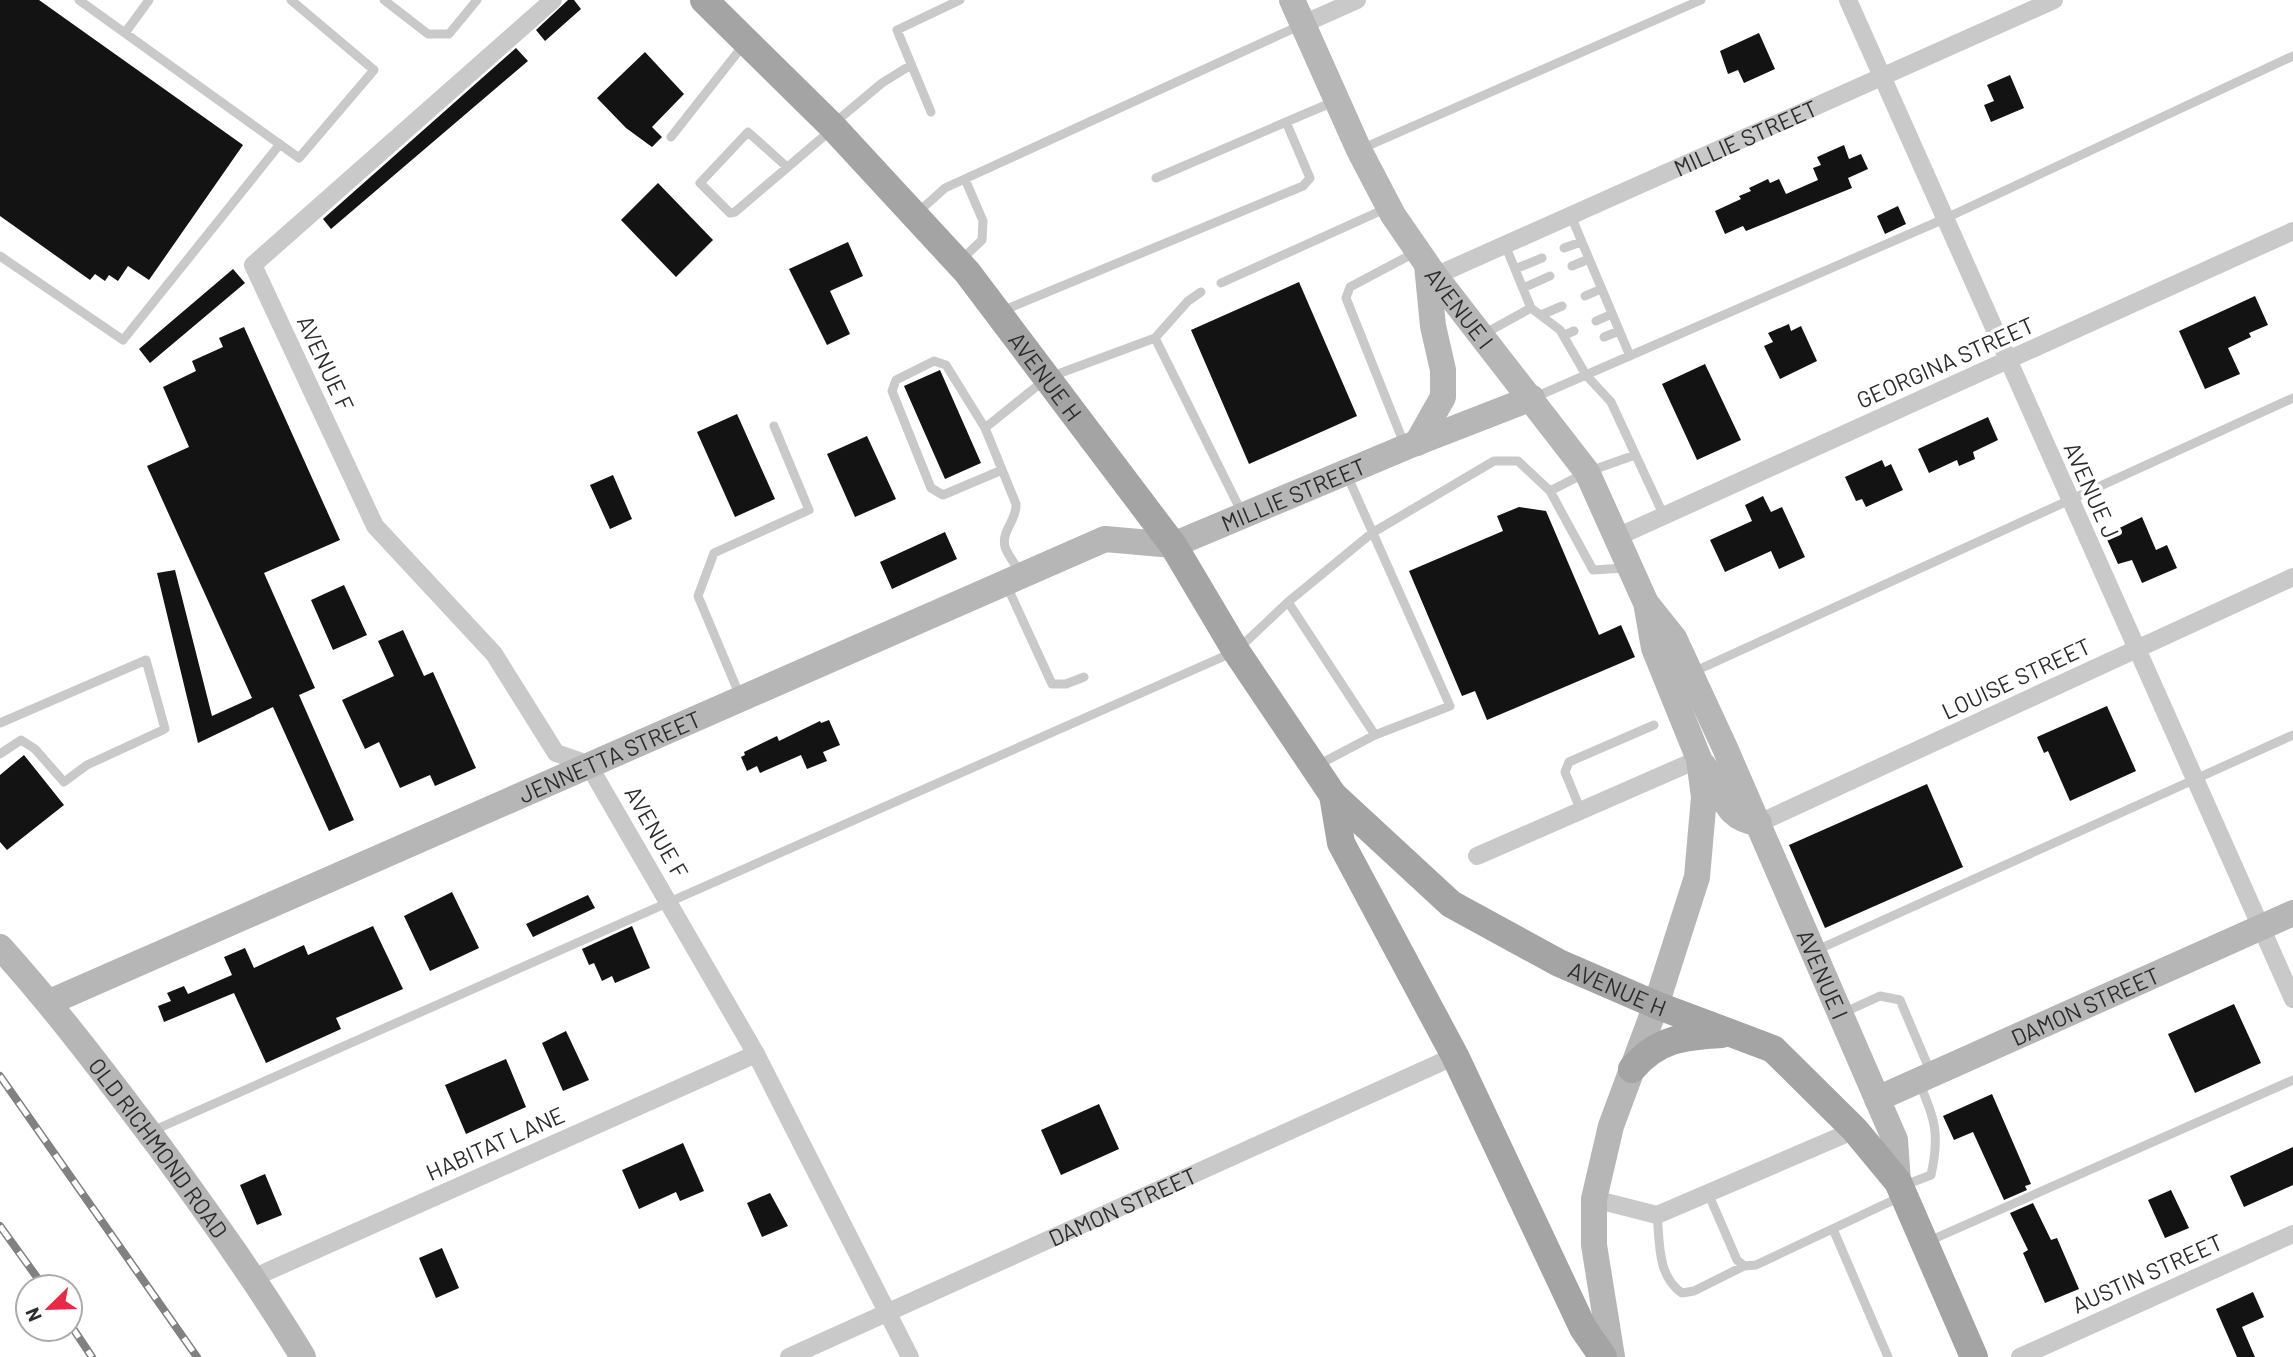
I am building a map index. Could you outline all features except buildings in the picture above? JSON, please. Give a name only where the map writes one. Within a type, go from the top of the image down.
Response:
[{"type":"main road","name":"AVENUE H","points":[[704,0],[833,127],[958,262],[1173,545],[1236,651],[1316,766],[1333,795],[1451,904],[1559,963],[1656,1005],[1773,1049],[1855,1130],[1900,1188]]},
{"type":"main road","name":"AVENUE H","points":[[1333,795],[1341,843],[1455,1056],[1583,1328],[1603,1357]]},
{"type":"main road","points":[[1632,1069],[1646,1053],[1689,1036],[1725,1034],[1742,1038]]},
{"type":"main road","name":"AVENUE I","points":[[1900,1188],[1974,1357]]},
{"type":"street","name":"AVENUE F","points":[[552,0],[253,265],[375,526],[494,654],[556,753],[588,764],[756,1054],[890,1312],[910,1357]]},
{"type":"street","points":[[1298,12],[1357,0]]},
{"type":"street","name":"AVENUE J","points":[[1848,0],[2293,999]]},
{"type":"street","name":"MILLIE STREET","points":[[1426,264],[1505,245],[2054,0]]},
{"type":"street","name":"AVENUE I","points":[[1298,12],[1359,150],[1389,208],[1426,264],[1587,472],[1646,603],[1654,648],[1699,760],[1704,797],[1697,877],[1656,1005],[1611,1126],[1594,1199],[1594,1245],[1612,1357]]},
{"type":"street","name":"GEORGINA STREET","points":[[1617,537],[2293,232]]},
{"type":"street","points":[[1411,445],[1443,397],[1443,370],[1433,326],[1426,264]]},
{"type":"street","name":"MILLIE STREET","points":[[1173,545],[1411,445],[1532,398]]},
{"type":"street","name":"JENNETTA STREET","points":[[50,1002],[1105,539],[1173,545]]},
{"type":"street","name":"LOUISE STREET","points":[[1759,823],[2293,577]]},
{"type":"street","name":"AVENUE I","points":[[1646,603],[1674,638],[1759,823],[1812,952],[1895,1140],[1900,1188]]},
{"type":"street","points":[[1477,856],[1699,760],[1716,782],[1731,814],[1745,822],[1759,823]]},
{"type":"street","name":"DAMON STREET","points":[[1877,1099],[2293,913]]},
{"type":"street","name":"OLD RICHMOND ROAD","points":[[0,947],[50,1002],[148,1132],[255,1277],[303,1357]]},
{"type":"street","name":"HABITAT LANE","points":[[255,1277],[756,1054]]},
{"type":"street","name":"DAMON STREET","points":[[789,1357],[1455,1056]]},
{"type":"street","points":[[1594,1199],[1657,1215],[1855,1130]]},
{"type":"street","name":"AUSTIN STREET","points":[[2020,1357],[2293,1234]]},
{"type":"lane","points":[[79,0],[299,158],[374,70],[291,0]]},
{"type":"lane","points":[[125,33],[149,0]]},
{"type":"lane","points":[[384,0],[428,34],[436,36],[449,34],[477,0]]},
{"type":"lane","points":[[931,112],[897,30],[960,0]]},
{"type":"lane","points":[[1359,150],[1700,0]]},
{"type":"lane","points":[[915,215],[945,188],[1298,12]]},
{"type":"lane","points":[[671,137],[746,42]]},
{"type":"lane","points":[[1532,398],[1944,219],[2293,56]]},
{"type":"lane","points":[[786,167],[748,132],[700,183],[730,213],[786,167],[833,127],[882,83],[911,65]]},
{"type":"lane","points":[[1156,178],[1337,100]]},
{"type":"lane","points":[[998,313],[1303,186],[1310,178],[1286,122]]},
{"type":"lane","points":[[0,256],[123,340],[280,144]]},
{"type":"lane","points":[[958,262],[982,240],[983,221],[965,179]]},
{"type":"lane","points":[[1221,283],[1389,208]]},
{"type":"lane","points":[[1571,216],[1630,356]]},
{"type":"lane","points":[[1564,248],[1581,242]]},
{"type":"lane","points":[[1505,245],[1531,308],[1578,349],[1586,375],[1611,402],[1664,516]]},
{"type":"lane","points":[[1515,269],[1542,258]]},
{"type":"lane","points":[[1572,266],[1589,259]]},
{"type":"lane","points":[[1411,445],[1346,298],[1350,287],[1426,264]]},
{"type":"lane","points":[[1523,288],[1550,276]]},
{"type":"lane","points":[[1585,296],[1601,289]]},
{"type":"lane","points":[[985,428],[1047,378],[1155,338],[1188,301],[1201,292]]},
{"type":"lane","points":[[1541,315],[1562,306]]},
{"type":"lane","points":[[1482,335],[1531,308]]},
{"type":"lane","points":[[1596,321],[1612,314]]},
{"type":"lane","points":[[1564,335],[1574,331]]},
{"type":"lane","points":[[1604,337],[1619,331]]},
{"type":"lane","points":[[1155,338],[1243,516]]},
{"type":"lane","points":[[1002,470],[943,495],[931,488],[892,391],[895,380],[934,361],[946,365],[985,428],[1016,504],[1017,513],[1005,534],[1006,547],[1013,578],[1052,684],[1066,684],[1084,677]]},
{"type":"lane","points":[[1690,674],[2293,398]]},
{"type":"lane","points":[[740,697],[698,596],[714,553],[809,510],[774,426]]},
{"type":"lane","points":[[1550,491],[1587,472],[1635,455]]},
{"type":"lane","points":[[148,1132],[1236,651],[1373,533],[1494,461],[1518,461],[1550,491],[1592,570],[1631,568]]},
{"type":"lane","points":[[1316,766],[1375,735],[1450,706],[1346,474]]},
{"type":"lane","points":[[1289,603],[1375,735]]},
{"type":"lane","points":[[0,723],[146,660],[165,729],[88,765],[64,782],[35,749],[21,740],[0,754]]},
{"type":"lane","points":[[1581,811],[1564,772],[1569,762],[1654,724]]},
{"type":"lane","points":[[1812,952],[2293,735]]},
{"type":"lane","points":[[1657,1215],[1663,1271],[1671,1286],[1682,1293],[1694,1291],[1744,1266],[1756,1265],[1833,1229],[1900,1188],[1931,1175],[1938,1143],[1935,1119],[1926,1077],[1900,1000],[1880,996],[1840,1014]]},
{"type":"lane","points":[[1924,1243],[2293,1080]]},
{"type":"lane","points":[[1708,1193],[1737,1260],[1744,1266]]},
{"type":"lane","points":[[1833,1229],[1888,1357]]},
{"type":"railway","points":[[0,1076],[197,1357]]},
{"type":"railway","points":[[0,1226],[34,1273]]},
{"type":"railway","points":[[83,1343],[92,1357]]}]
